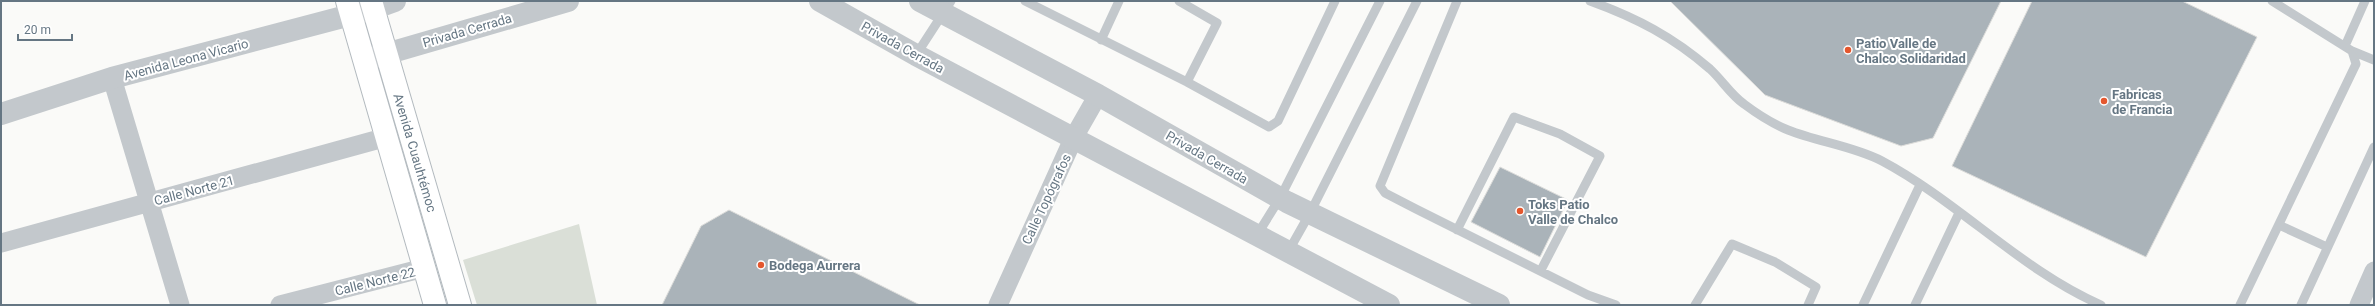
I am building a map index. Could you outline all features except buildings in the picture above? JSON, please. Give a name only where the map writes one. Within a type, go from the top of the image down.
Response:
[{"type":"main road","name":"Avenida Cuauhtémoc","points":[[372,5],[460,305]]},
{"type":"main road","name":"Avenida Cuauhtémoc","points":[[349,8],[436,305]]},
{"type":"street","points":[[372,5],[395,1]]},
{"type":"street","name":"Privada Cerrada","points":[[365,60],[568,1]]},
{"type":"street","name":"Privada Cerrada","points":[[820,1],[916,55],[1074,137],[1287,253],[1389,305]]},
{"type":"street","name":"Privada Cerrada","points":[[920,1],[948,7],[1098,95],[1280,198],[1499,305]]},
{"type":"street","name":"Avenida Leona Vicario","points":[[1,114],[112,78],[349,8],[372,5]]},
{"type":"street","points":[[112,78],[180,305]]},
{"type":"street","name":"Calle Topógrafos","points":[[998,305],[1074,137],[1098,95]]},
{"type":"street","name":"Calle Norte 21","points":[[1,243],[387,137]]},
{"type":"street","name":"Calle Norte 22","points":[[280,305],[424,268]]},
{"type":"street","points":[[2359,305],[2374,271]]},
{"type":"lane","points":[[1026,1],[1187,82],[1269,127],[1278,121],[1335,1]]},
{"type":"lane","points":[[1101,40],[1119,1]]},
{"type":"lane","points":[[1179,1],[1217,23],[1187,82]]},
{"type":"lane","points":[[1257,236],[1280,198],[1380,1]]},
{"type":"lane","points":[[1287,253],[1310,213],[1416,1]]},
{"type":"lane","points":[[1457,1],[1380,186],[1384,193],[1457,230],[1541,270],[1588,295],[1616,305]]},
{"type":"lane","points":[[1590,1],[1620,12],[1665,34],[1711,70],[1743,103],[1787,130],[1881,161],[1920,185],[2042,272],[2085,298],[2101,305]]},
{"type":"lane","points":[[2272,1],[2349,49],[2374,60]]},
{"type":"lane","points":[[2240,305],[2356,64],[2349,49],[2365,1]]},
{"type":"lane","points":[[916,55],[948,7]]},
{"type":"lane","points":[[1457,230],[1514,117],[1560,134],[1600,156],[1541,270]]},
{"type":"lane","points":[[2301,305],[2374,147]]},
{"type":"lane","points":[[1863,305],[1920,185]]},
{"type":"lane","points":[[1915,305],[1959,213]]},
{"type":"lane","points":[[2279,225],[2327,247]]},
{"type":"lane","points":[[1695,305],[1732,244],[1775,262],[1816,287],[1808,305]]},
{"type":"shaded area","points":[[579,224],[597,305],[477,305],[463,260]]},
{"type":"place","name":"Patio Valle de Chalco Solidaridad","points":[[1848,50]]},
{"type":"place","name":"Fabricas de Francia","points":[[2104,101]]},
{"type":"place","name":"Toks Patio Valle de Chalco","points":[[1520,211]]},
{"type":"place","name":"Bodega Aurrera","points":[[761,265]]}]
